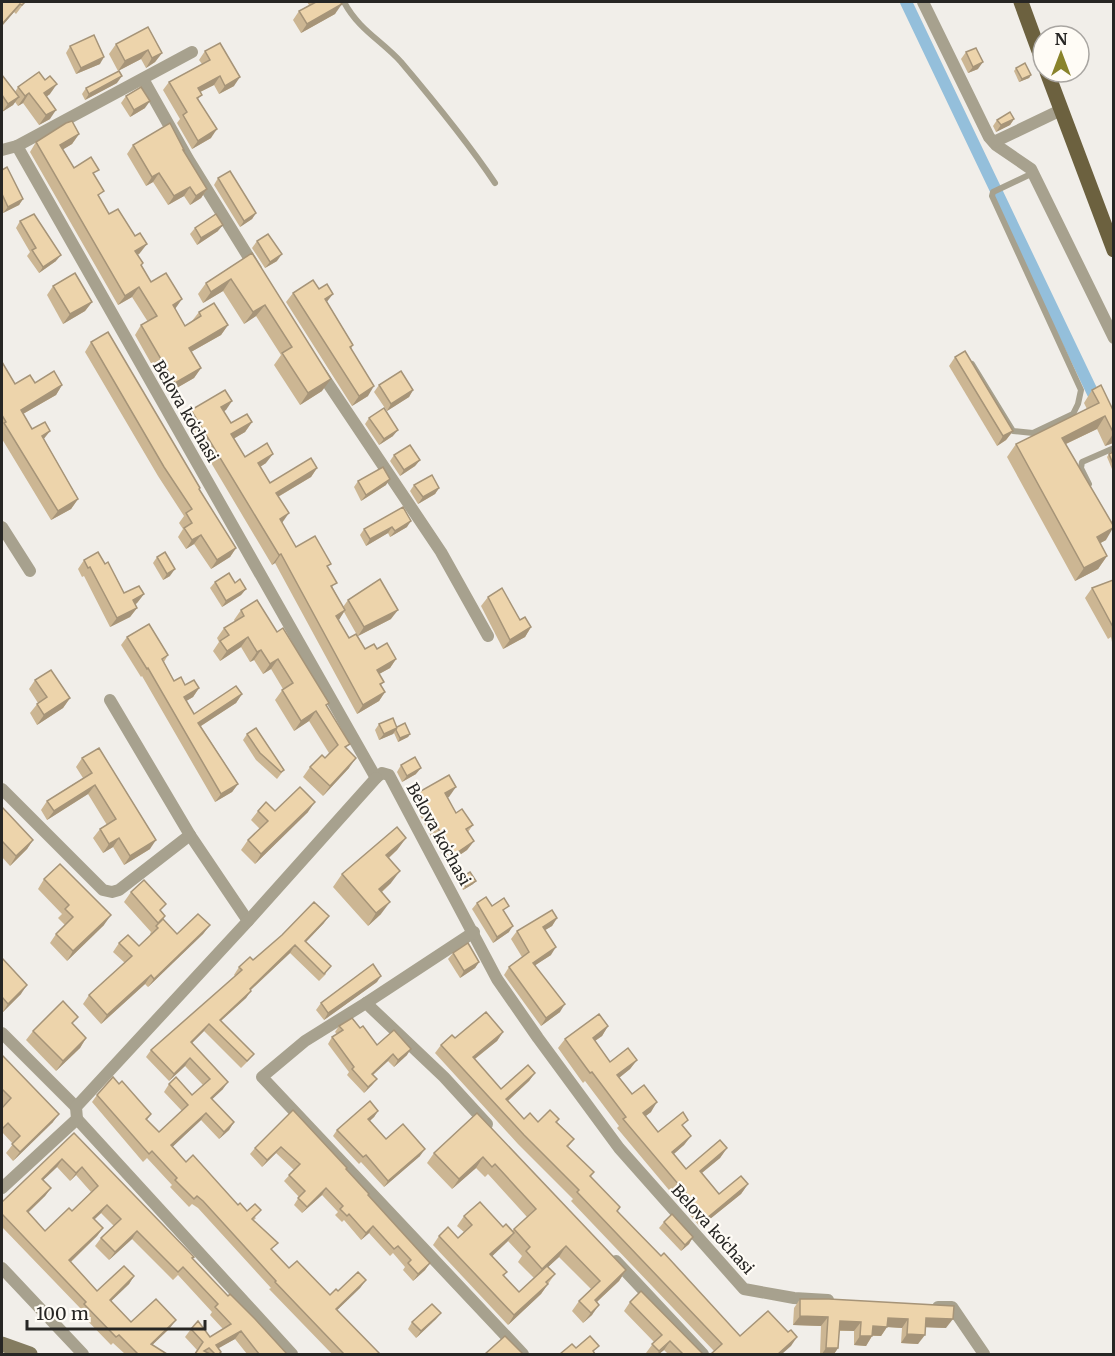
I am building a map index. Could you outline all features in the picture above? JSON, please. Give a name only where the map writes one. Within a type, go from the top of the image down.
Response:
[{"type":"main road","points":[[1021,2],[1031,29]]},
{"type":"main road","points":[[1051,84],[1113,250]]},
{"type":"main road","points":[[2,1344],[30,1354]]},
{"type":"street","points":[[923,2],[989,137],[1033,173],[1113,338]]},
{"type":"street","points":[[2,150],[17,146],[192,52]]},
{"type":"street","points":[[143,80],[188,159],[263,281]]},
{"type":"street","points":[[994,142],[1061,110]]},
{"type":"street","name":"Belova koʻchasi","points":[[17,146],[376,778],[382,773],[390,776],[497,979],[537,1038],[619,1148],[744,1289],[794,1298],[836,1301]]},
{"type":"street","points":[[313,362],[441,552],[488,636]]},
{"type":"street","points":[[2,527],[30,571]]},
{"type":"street","points":[[110,700],[190,834],[248,921]]},
{"type":"street","points":[[2,1188],[77,1113],[376,778]]},
{"type":"street","points":[[2,789],[103,890],[112,892],[120,890],[190,834]]},
{"type":"street","points":[[474,932],[305,1041],[262,1077],[523,1354]]},
{"type":"street","points":[[366,1003],[444,1077],[492,1129]]},
{"type":"street","points":[[2,1033],[77,1113],[292,1354]]},
{"type":"street","points":[[606,1251],[703,1354]]},
{"type":"street","points":[[2,1268],[83,1354]]},
{"type":"street","points":[[921,1306],[952,1307],[984,1354]]},
{"type":"lane","points":[[344,2],[359,25],[399,60],[476,155],[495,183]]},
{"type":"lane","points":[[972,364],[1013,431],[1033,433],[1073,414],[1078,404],[1081,390],[992,196],[993,192],[1033,173]]},
{"type":"lane","points":[[1090,487],[1081,468],[1082,462],[1113,448]]},
{"type":"building","points":[[2,2],[25,2],[20,4],[2,24]]},
{"type":"building","points":[[316,2],[340,2],[342,4],[307,24],[299,11]]},
{"type":"building","points":[[148,27],[162,53],[152,58],[148,50],[125,61],[116,44]]},
{"type":"building","points":[[94,35],[104,57],[81,68],[70,46]]},
{"type":"building","points":[[220,43],[240,77],[225,86],[220,76],[198,88],[202,95],[197,98],[217,129],[198,141],[183,115],[187,112],[169,82],[210,60],[205,51]]},
{"type":"building","points":[[976,48],[983,62],[973,67],[966,52]]},
{"type":"building","points":[[1025,63],[1031,75],[1022,79],[1016,68]]},
{"type":"building","points":[[119,71],[122,76],[89,94],[86,88]]},
{"type":"building","points":[[39,72],[45,80],[50,76],[57,84],[44,93],[56,110],[46,115],[29,93],[25,96],[18,87]]},
{"type":"building","points":[[2,75],[19,97],[8,104],[2,95]]},
{"type":"building","points":[[141,87],[150,101],[134,110],[126,96]]},
{"type":"building","points":[[1010,112],[1014,119],[1001,125],[997,120]]},
{"type":"building","points":[[72,121],[79,134],[60,145],[74,168],[91,157],[99,170],[93,173],[104,191],[98,195],[109,214],[118,209],[135,236],[140,233],[147,244],[135,251],[151,282],[166,273],[182,299],[173,305],[185,326],[201,316],[199,312],[214,303],[228,325],[189,348],[201,368],[175,383],[141,325],[157,316],[139,287],[125,296],[36,142]]},
{"type":"building","points":[[170,123],[183,150],[207,189],[196,196],[190,187],[174,196],[159,173],[152,177],[133,145]]},
{"type":"building","points":[[7,167],[23,199],[8,207],[2,194],[2,170]]},
{"type":"building","points":[[230,171],[256,213],[244,221],[218,178]]},
{"type":"building","points":[[34,214],[61,255],[43,267],[32,250],[36,248],[20,221]]},
{"type":"building","points":[[216,214],[223,225],[201,238],[195,228]]},
{"type":"building","points":[[268,234],[282,254],[270,262],[257,241]]},
{"type":"building","points":[[252,253],[331,379],[308,393],[282,353],[292,347],[265,305],[253,312],[231,279],[211,292],[206,283]]},
{"type":"building","points":[[75,273],[92,302],[70,314],[53,286]]},
{"type":"building","points":[[313,280],[319,289],[327,284],[333,294],[325,299],[353,345],[350,347],[374,386],[359,396],[293,293]]},
{"type":"building","points":[[108,332],[236,548],[217,560],[201,535],[192,540],[184,528],[192,523],[186,513],[192,509],[164,467],[91,342]]},
{"type":"building","points":[[965,351],[1013,431],[1003,436],[955,357]]},
{"type":"building","points":[[2,362],[15,384],[30,375],[35,383],[54,371],[62,385],[21,410],[32,429],[45,422],[50,431],[42,436],[78,499],[58,511],[4,423],[6,422],[2,415]]},
{"type":"building","points":[[401,371],[413,390],[391,404],[379,385]]},
{"type":"building","points":[[1101,385],[1113,410],[1113,432],[1105,416],[1062,438],[1113,525],[1113,528],[1097,537],[1107,556],[1084,568],[1016,444],[1099,403],[1092,390]]},
{"type":"building","points":[[225,390],[232,401],[221,407],[231,423],[247,414],[252,422],[231,434],[245,457],[267,443],[273,454],[258,463],[270,483],[311,458],[317,468],[276,493],[289,513],[280,519],[296,547],[315,536],[331,564],[327,566],[337,583],[331,586],[345,610],[336,616],[349,638],[356,634],[365,649],[374,644],[377,649],[387,643],[396,659],[377,670],[384,682],[380,684],[385,692],[363,705],[281,554],[279,555],[191,410]]},
{"type":"building","points":[[384,408],[398,430],[384,439],[369,418]]},
{"type":"building","points":[[410,445],[420,460],[404,470],[394,455]]},
{"type":"building","points":[[1113,452],[1113,464],[1109,454]]},
{"type":"building","points":[[383,467],[390,479],[366,495],[358,481]]},
{"type":"building","points":[[432,475],[439,488],[423,497],[414,485]]},
{"type":"building","points":[[403,507],[411,521],[395,531],[392,527],[370,539],[364,529]]},
{"type":"building","points":[[98,552],[105,564],[108,562],[124,593],[139,586],[144,594],[133,600],[137,608],[117,618],[84,560]]},
{"type":"building","points":[[165,552],[175,569],[167,574],[157,557]]},
{"type":"building","points":[[229,573],[235,583],[240,579],[246,589],[226,601],[215,582]]},
{"type":"building","points":[[380,579],[398,610],[364,627],[348,600]]},
{"type":"building","points":[[1113,580],[1113,627],[1092,588]]},
{"type":"building","points":[[502,588],[520,620],[525,617],[531,627],[510,640],[488,597]]},
{"type":"building","points":[[257,600],[277,632],[283,628],[329,703],[326,705],[350,744],[345,747],[356,758],[330,786],[310,767],[322,755],[325,758],[338,745],[316,711],[301,721],[282,690],[293,683],[278,659],[270,664],[261,650],[257,652],[248,637],[227,651],[220,641],[229,635],[224,628],[244,616],[241,610]]},
{"type":"building","points":[[149,624],[168,655],[162,659],[174,681],[181,677],[185,685],[194,680],[199,688],[184,697],[194,714],[236,686],[242,694],[198,723],[238,784],[221,794],[148,668],[127,637]]},
{"type":"building","points":[[51,670],[70,698],[44,715],[37,704],[47,697],[35,680]]},
{"type":"building","points":[[393,718],[397,728],[384,734],[379,724]]},
{"type":"building","points":[[405,723],[410,734],[400,738],[397,727]]},
{"type":"building","points":[[256,728],[284,770],[281,772],[260,753],[247,734]]},
{"type":"building","points":[[99,748],[156,840],[130,856],[119,838],[109,844],[100,829],[116,819],[95,785],[54,811],[47,801],[92,773],[82,758]]},
{"type":"building","points":[[415,757],[421,768],[407,776],[401,765]]},
{"type":"building","points":[[449,775],[456,787],[445,793],[456,813],[462,809],[473,825],[466,829],[474,841],[455,854],[419,792]]},
{"type":"building","points":[[300,787],[315,802],[261,854],[248,840],[268,821],[258,811],[266,802],[275,811]]},
{"type":"building","points":[[2,807],[33,840],[16,856],[2,841]]},
{"type":"building","points":[[397,827],[406,838],[386,855],[400,871],[379,889],[390,902],[376,913],[342,874]]},
{"type":"building","points":[[60,864],[111,915],[73,951],[56,934],[73,917],[65,909],[69,905],[44,879]]},
{"type":"building","points":[[470,872],[476,881],[466,887],[460,878]]},
{"type":"building","points":[[144,880],[166,904],[160,910],[165,916],[158,923],[131,892]]},
{"type":"building","points":[[486,897],[492,906],[504,898],[509,906],[503,910],[513,926],[497,937],[477,903]]},
{"type":"building","points":[[314,902],[329,916],[305,941],[331,966],[324,974],[295,945],[220,1020],[254,1054],[247,1061],[209,1024],[191,1042],[228,1082],[211,1098],[234,1122],[224,1132],[206,1113],[171,1145],[186,1162],[193,1155],[238,1205],[240,1203],[247,1211],[255,1204],[261,1210],[252,1219],[278,1243],[271,1249],[289,1268],[297,1261],[330,1295],[336,1289],[338,1291],[358,1272],[366,1280],[336,1309],[380,1354],[344,1354],[275,1282],[203,1201],[197,1196],[194,1199],[152,1151],[149,1154],[97,1095],[113,1077],[119,1084],[122,1081],[151,1114],[146,1119],[159,1132],[188,1105],[169,1084],[176,1077],[192,1095],[210,1079],[190,1058],[174,1074],[151,1050],[242,970],[239,967],[250,957],[253,960],[282,935]]},
{"type":"building","points":[[552,910],[557,918],[543,927],[556,947],[533,963],[565,1004],[546,1018],[509,967],[529,952],[517,931]]},
{"type":"building","points":[[198,914],[210,925],[154,979],[151,975],[107,1015],[89,995],[132,956],[119,943],[128,935],[139,946],[158,928],[156,926],[163,919],[177,934]]},
{"type":"building","points":[[468,943],[479,962],[464,971],[453,953]]},
{"type":"building","points":[[2,958],[27,985],[8,1004],[2,997]]},
{"type":"building","points":[[373,964],[381,976],[328,1013],[321,1003]]},
{"type":"building","points":[[63,1001],[78,1017],[72,1023],[86,1038],[63,1061],[33,1031]]},
{"type":"building","points":[[486,1012],[503,1032],[473,1057],[501,1089],[528,1065],[535,1073],[506,1099],[524,1119],[530,1113],[538,1122],[550,1110],[559,1119],[556,1122],[574,1139],[567,1146],[594,1172],[590,1176],[620,1207],[617,1211],[661,1256],[664,1253],[740,1336],[768,1311],[788,1332],[791,1330],[797,1337],[778,1354],[711,1354],[722,1344],[441,1045],[452,1035],[455,1038]]},
{"type":"building","points":[[599,1014],[608,1026],[593,1038],[610,1062],[628,1048],[637,1060],[617,1075],[632,1094],[644,1085],[657,1102],[643,1113],[658,1132],[683,1112],[688,1120],[682,1125],[691,1136],[672,1152],[686,1169],[720,1140],[727,1148],[700,1171],[719,1194],[741,1176],[748,1184],[707,1218],[623,1119],[626,1117],[565,1039]]},
{"type":"building","points":[[352,1018],[360,1028],[363,1026],[377,1045],[394,1030],[411,1049],[398,1060],[393,1054],[372,1074],[377,1079],[368,1087],[352,1069],[354,1067],[332,1037],[343,1030],[339,1026]]},
{"type":"building","points":[[2,1055],[59,1114],[20,1152],[12,1144],[20,1136],[8,1123],[2,1129],[2,1108],[11,1098],[2,1089]]},
{"type":"building","points":[[370,1101],[378,1111],[368,1119],[386,1139],[403,1124],[425,1149],[388,1181],[366,1155],[363,1157],[337,1130]]},
{"type":"building","points":[[293,1110],[430,1263],[418,1274],[408,1263],[411,1260],[398,1246],[394,1249],[373,1226],[366,1233],[349,1214],[347,1216],[340,1209],[343,1206],[326,1188],[307,1207],[298,1198],[305,1191],[289,1175],[300,1164],[281,1147],[267,1160],[255,1148]]},
{"type":"building","points":[[477,1113],[626,1270],[595,1300],[599,1305],[591,1313],[579,1301],[600,1281],[566,1246],[542,1269],[526,1251],[530,1247],[514,1229],[536,1209],[495,1164],[492,1167],[483,1157],[459,1179],[434,1153]]},
{"type":"building","points":[[74,1133],[194,1257],[192,1258],[228,1296],[230,1294],[287,1354],[259,1354],[241,1331],[216,1345],[221,1352],[219,1354],[215,1354],[209,1348],[204,1351],[210,1354],[195,1354],[203,1342],[191,1329],[198,1321],[210,1337],[231,1324],[215,1307],[218,1304],[183,1267],[178,1272],[137,1231],[115,1252],[101,1238],[121,1219],[107,1205],[93,1218],[103,1228],[69,1260],[97,1291],[124,1266],[134,1276],[110,1300],[131,1322],[156,1299],[176,1320],[151,1344],[167,1354],[138,1354],[119,1335],[116,1337],[2,1214],[2,1202]],"holes":[[[62,1159],[76,1173],[82,1167],[98,1186],[72,1211],[69,1208],[45,1231],[27,1211],[51,1188],[42,1179]]]},
{"type":"building","points":[[480,1202],[503,1227],[506,1224],[514,1233],[490,1254],[507,1272],[503,1275],[519,1292],[547,1266],[555,1274],[546,1282],[548,1284],[514,1315],[439,1236],[448,1227],[458,1238],[472,1225],[464,1216]]},
{"type":"building","points":[[672,1214],[693,1237],[685,1245],[664,1222]]},
{"type":"building","points":[[641,1291],[703,1354],[683,1354],[670,1341],[659,1351],[652,1344],[662,1335],[630,1302]]},
{"type":"building","points":[[800,1299],[954,1306],[953,1319],[926,1318],[925,1335],[907,1334],[908,1319],[888,1318],[887,1327],[873,1326],[872,1336],[860,1336],[861,1322],[840,1321],[838,1348],[826,1348],[828,1317],[800,1316]]},
{"type":"building","points":[[432,1304],[441,1313],[421,1331],[412,1322]]},
{"type":"building","points":[[505,1336],[523,1354],[485,1354]]},
{"type":"building","points":[[590,1336],[599,1346],[593,1351],[595,1354],[560,1354],[572,1344],[576,1348]]},
{"type":"waterway","points":[[906,2],[1098,404]]}]
